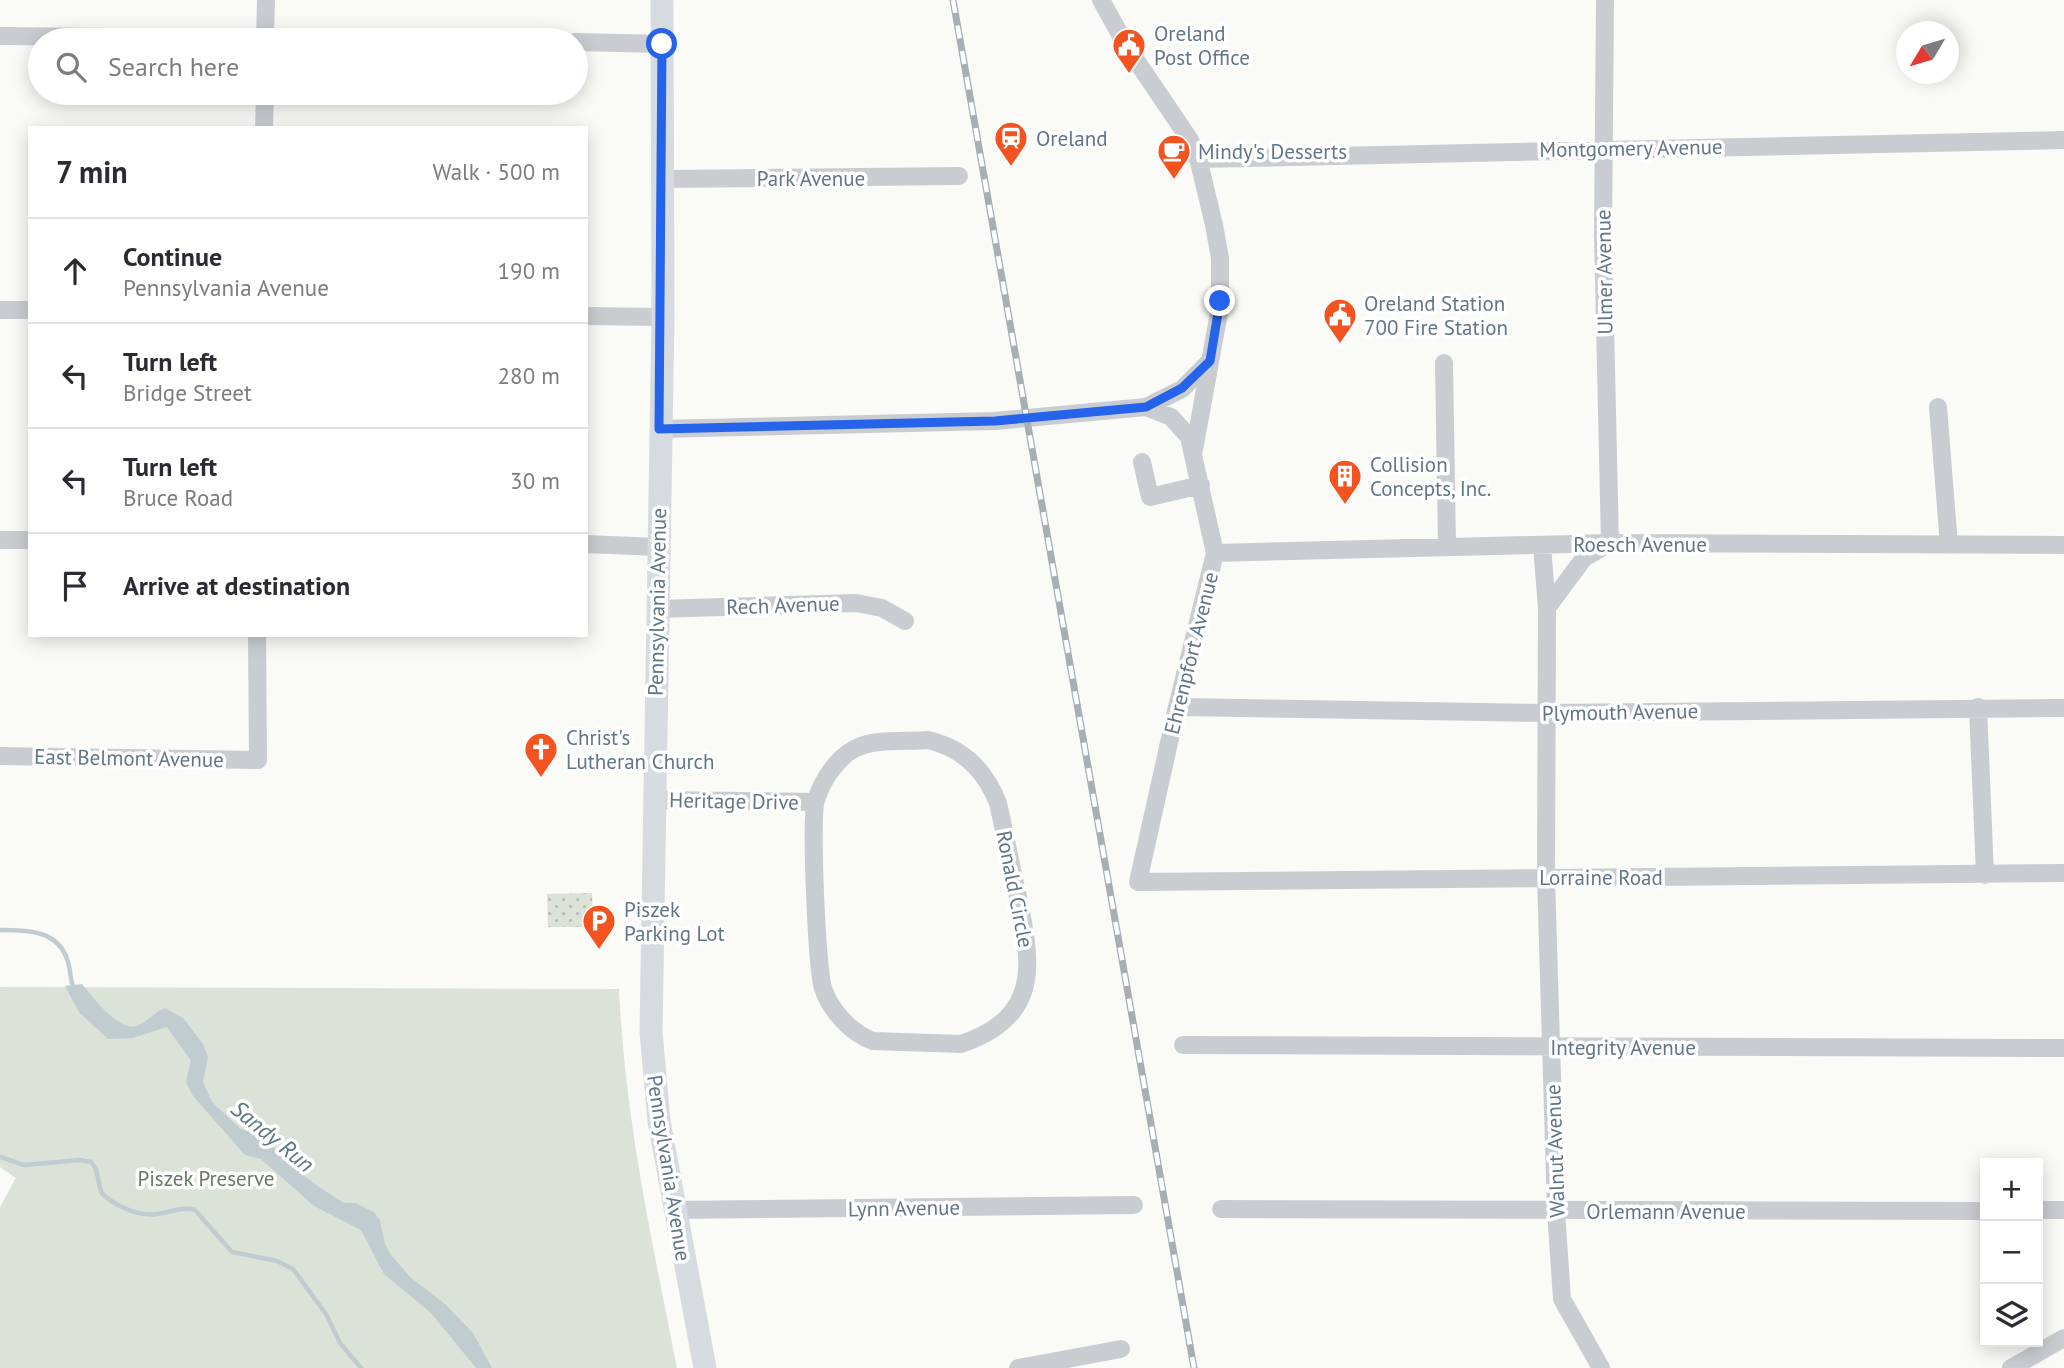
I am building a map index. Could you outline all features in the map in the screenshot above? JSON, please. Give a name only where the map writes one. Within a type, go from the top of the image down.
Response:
[{"type":"main road","name":"Pennsylvania Avenue","points":[[662,0],[663,317],[659,429],[651,1032],[659,1121],[705,1368]]},
{"type":"street","points":[[265,28],[266,0]]},
{"type":"street","name":"Ulmer Avenue","points":[[1605,0],[1603,236],[1610,543]]},
{"type":"street","points":[[1107,2],[1127,47],[1175,113],[1198,159],[1220,258],[1220,307],[1194,452]]},
{"type":"street","points":[[0,36],[28,36]]},
{"type":"street","points":[[588,42],[662,44]]},
{"type":"street","points":[[264,126],[265,105]]},
{"type":"street","name":"Montgomery Avenue","points":[[1198,159],[2064,140]]},
{"type":"street","name":"Park Avenue","points":[[663,179],[959,177]]},
{"type":"street","points":[[0,310],[28,310]]},
{"type":"street","points":[[588,316],[663,317]]},
{"type":"street","points":[[659,429],[995,421],[1146,407],[1182,388],[1210,361]]},
{"type":"street","points":[[1444,363],[1447,547]]},
{"type":"street","name":"Ehrenpfort Avenue","points":[[1138,882],[1215,553],[1189,437],[1177,421],[1146,407]]},
{"type":"street","points":[[1938,407],[1949,545]]},
{"type":"street","points":[[1142,462],[1150,497],[1201,485]]},
{"type":"street","points":[[0,540],[28,540]]},
{"type":"street","points":[[1547,608],[1584,558],[1610,543]]},
{"type":"street","name":"Roesch Avenue","points":[[1215,553],[1610,543],[2064,545]]},
{"type":"street","points":[[588,544],[658,547]]},
{"type":"street","name":"Walnut Avenue","points":[[1542,545],[1547,608],[1546,877],[1556,1211],[1562,1299],[1601,1368]]},
{"type":"street","name":"Rech Avenue","points":[[657,609],[856,603],[882,608],[905,621]]},
{"type":"street","name":"East Belmont Avenue","points":[[0,756],[258,760],[257,637]]},
{"type":"street","name":"Plymouth Avenue","points":[[1177,707],[1547,713],[2064,708]]},
{"type":"street","points":[[1978,707],[1985,875]]},
{"type":"street","name":"Ronald Circle","points":[[928,740],[953,748],[975,764],[992,787],[998,803],[1029,951],[1027,985],[1018,1004],[1003,1021],[961,1044],[873,1041],[845,1023],[828,1000],[820,968],[815,802],[834,767],[855,749],[868,744],[928,740]]},
{"type":"street","name":"Heritage Drive","points":[[654,800],[815,802]]},
{"type":"street","name":"Lorraine Road","points":[[1138,882],[2064,873]]},
{"type":"street","name":"Integrity Avenue","points":[[1183,1045],[2064,1048]]},
{"type":"street","name":"Lynn Avenue","points":[[674,1210],[1134,1205]]},
{"type":"street","name":"Orlemann Avenue","points":[[1221,1209],[1980,1210]]},
{"type":"street","points":[[2043,1210],[2064,1210]]},
{"type":"street","points":[[2011,1368],[2064,1338]]},
{"type":"street","points":[[1018,1368],[1121,1349]]},
{"type":"green space","points":[[592,893],[593,927],[548,927],[547,894]]},
{"type":"green space","name":"Piszek Preserve","points":[[0,987],[619,989],[633,1133],[677,1368],[0,1368],[0,1207],[16,1178],[0,1167]]},
{"type":"shaded area","points":[[82,984],[106,1012],[122,1024],[137,1026],[165,1008],[183,1018],[203,1044],[208,1057],[203,1082],[212,1102],[241,1129],[259,1135],[270,1146],[287,1154],[303,1175],[322,1189],[344,1203],[355,1203],[374,1212],[380,1221],[385,1244],[392,1256],[410,1277],[445,1304],[473,1333],[492,1368],[476,1368],[431,1313],[384,1274],[361,1230],[314,1206],[261,1159],[245,1155],[193,1096],[186,1082],[191,1061],[167,1027],[133,1038],[108,1039],[79,1012],[65,986]]},
{"type":"waterway","name":"Sandy Run","points":[[0,930],[41,934],[58,944],[68,962],[74,989]]},
{"type":"waterway","points":[[0,1157],[24,1165],[80,1160],[91,1162],[96,1169],[101,1192],[126,1209],[142,1214],[180,1209],[195,1210],[232,1252],[277,1261],[293,1269],[326,1314],[340,1343],[361,1368]]},
{"type":"railway","points":[[953,0],[1194,1368]]},
{"type":"place","name":"Oreland Post Office","points":[[1129,75]]},
{"type":"place","name":"Oreland","points":[[1011,168]]},
{"type":"place","name":"Mindy's Desserts","points":[[1174,181]]},
{"type":"place","name":"Oreland Station 700 Fire Station","points":[[1340,345]]},
{"type":"place","name":"Collision Concepts, Inc.","points":[[1345,506]]},
{"type":"place","name":"Christ's Lutheran Church","points":[[541,779]]},
{"type":"place","name":"Piszek Parking Lot","points":[[599,951]]},
{"type":"route","points":[[662,44],[663,317],[659,429],[995,421],[1146,407],[1168,398],[1182,388],[1210,361],[1220,301]]}]
